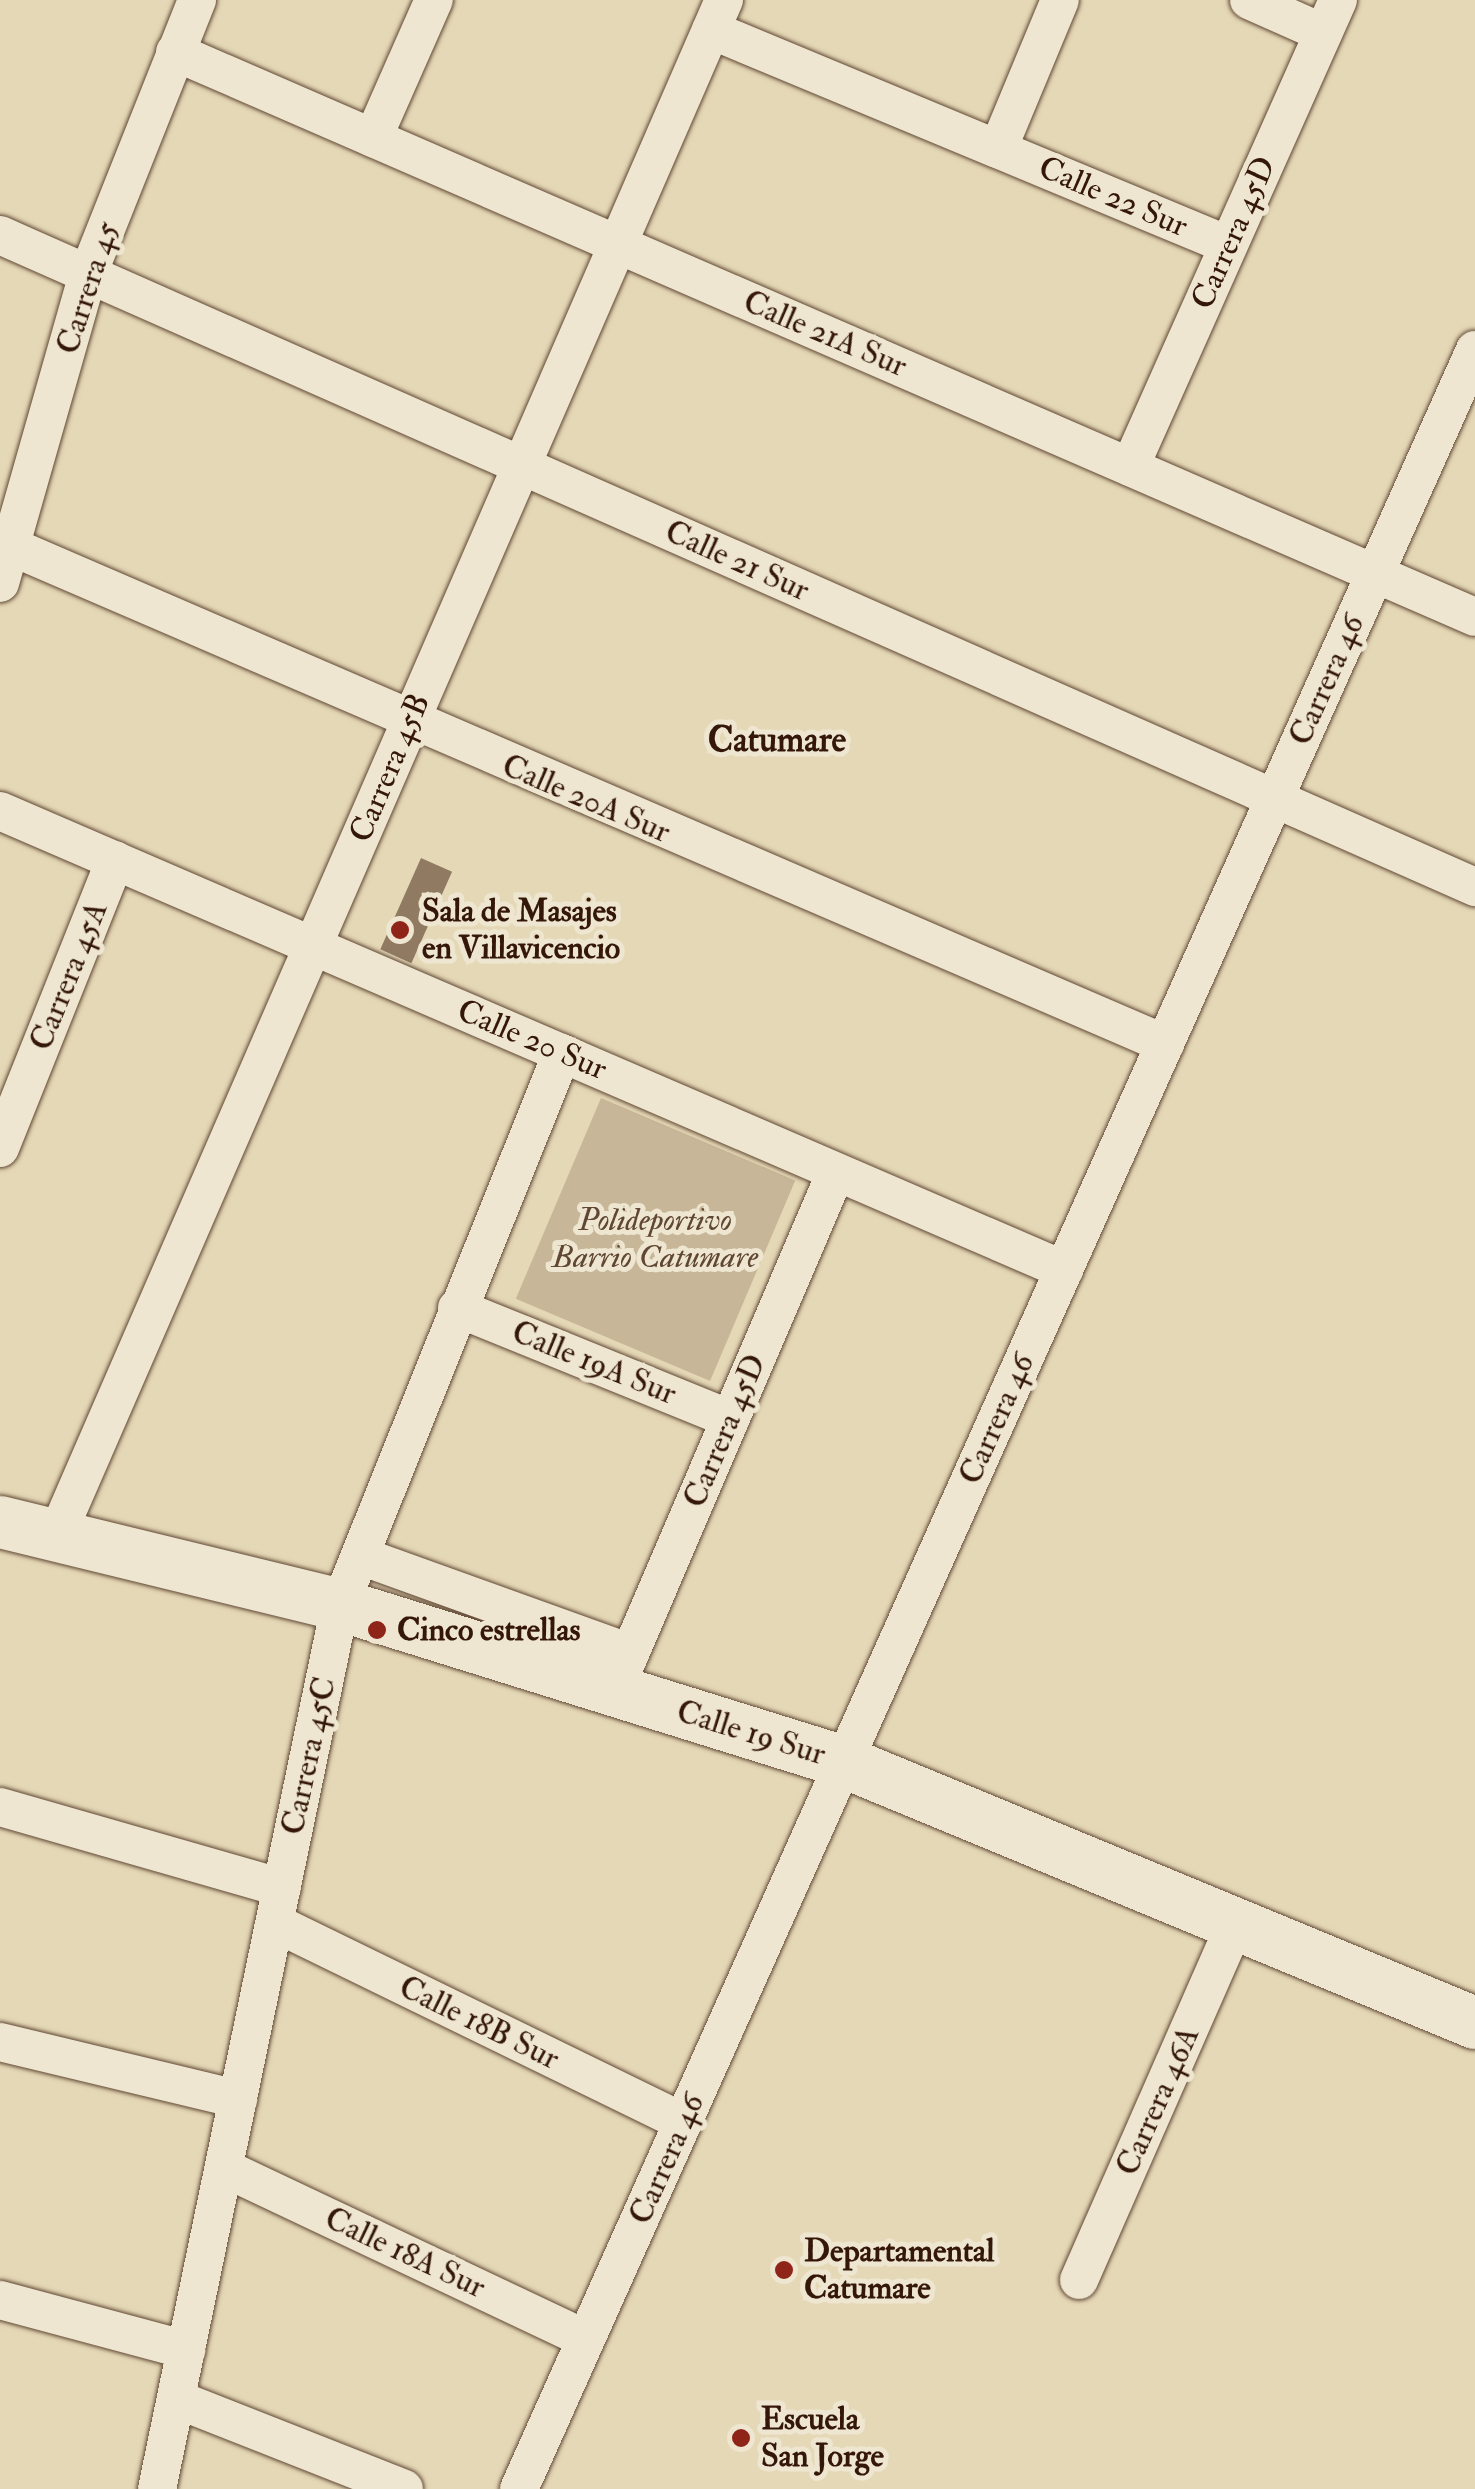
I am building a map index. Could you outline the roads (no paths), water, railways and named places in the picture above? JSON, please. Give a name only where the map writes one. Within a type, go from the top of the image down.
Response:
[{"type":"street","name":"Carrera 45","points":[[0,584],[88,274],[197,0]]},
{"type":"street","points":[[373,138],[434,0]]},
{"type":"street","points":[[998,149],[1060,0]]},
{"type":"street","points":[[1248,0],[1330,16]]},
{"type":"street","name":"Calle 22 Sur","points":[[718,15],[998,149],[1228,245]]},
{"type":"street","name":"Carrera 45B","points":[[56,1537],[718,15]]},
{"type":"street","name":"Carrera 45D","points":[[1130,467],[1330,16]]},
{"type":"street","name":"Calle 21A Sur","points":[[175,52],[1475,617]]},
{"type":"street","name":"Calle 21 Sur","points":[[0,235],[1475,887]]},
{"type":"street","name":"Carrera 46","points":[[519,2489],[1475,350]]},
{"type":"street","name":"Calle 20A Sur","points":[[10,546],[410,724],[1165,1044]]},
{"type":"street","name":"Calle 20 Sur","points":[[0,811],[1064,1270]]},
{"type":"street","name":"Carrera 45A","points":[[0,1148],[115,860]]},
{"type":"street","name":"Carrera 45C","points":[[157,2489],[340,1606],[562,1053]]},
{"type":"street","name":"Carrera 45D","points":[[622,1672],[836,1172]]},
{"type":"street","name":"Calle 19A Sur","points":[[457,1308],[730,1419]]},
{"type":"street","name":"Calle 19 Sur","points":[[0,1522],[622,1672],[1475,2022]]},
{"type":"street","points":[[360,1556],[622,1672]]},
{"type":"street","name":"Calle 18B Sur","points":[[0,1807],[278,1906],[683,2122]]},
{"type":"street","name":"Carrera 46A","points":[[1079,2280],[1236,1922]]},
{"type":"street","points":[[0,2042],[238,2100]]},
{"type":"street","name":"Calle 18A Sur","points":[[224,2168],[586,2339]]},
{"type":"street","points":[[0,2300],[186,2350]]},
{"type":"street","points":[[176,2399],[404,2489]]},
{"type":"place","name":"Sala de Masajes en Villavicencio","points":[[400,930]]},
{"type":"place","name":"Cinco estrellas","points":[[377,1630]]},
{"type":"place","name":"Departamental Catumare","points":[[784,2270]]},
{"type":"place","name":"Escuela San Jorge","points":[[741,2438]]},
{"type":"district","name":"Catumare","points":[[777,740]]},
{"type":"park label","name":"Polideportivo Barrio Catumare","points":[[655,1240]]}]
